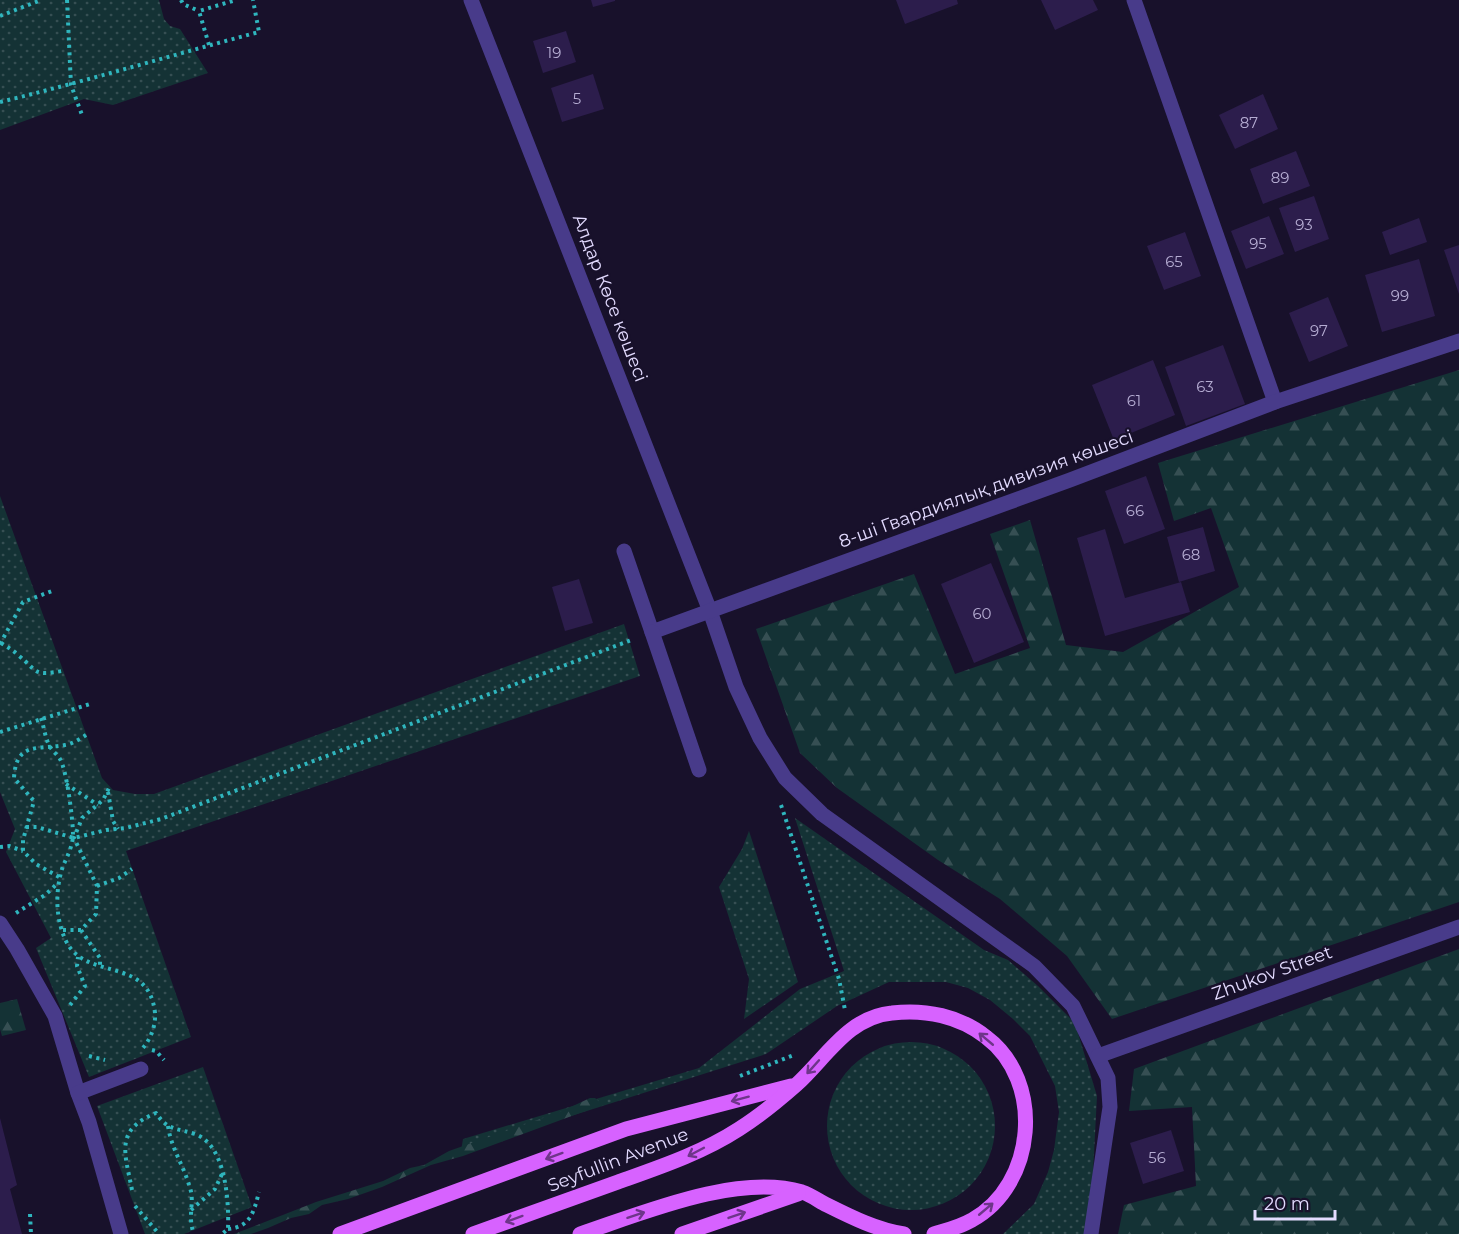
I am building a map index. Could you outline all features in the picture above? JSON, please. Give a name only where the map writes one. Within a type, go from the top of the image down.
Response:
[{"type":"main road","name":"Seyfullin Avenue","points":[[473,1234],[685,1158],[739,1129],[797,1084],[828,1049],[855,1025],[884,1014],[906,1011],[946,1016],[987,1037],[1012,1066],[1025,1109],[1026,1130],[1023,1151],[1016,1171],[1005,1190],[991,1206],[974,1219],[934,1234]]},
{"type":"main road","points":[[340,1234],[626,1129],[797,1084]]},
{"type":"main road","points":[[580,1234],[697,1195],[762,1187],[802,1192],[871,1225],[904,1234]]},
{"type":"main road","points":[[682,1234],[802,1192]]},
{"type":"street","name":"Алдар Көсе көшесі","points":[[471,0],[710,611],[736,687],[759,738],[785,778],[822,814],[1034,966],[1073,1006],[1108,1078],[1110,1107],[1091,1234]]},
{"type":"street","points":[[1134,0],[1275,402]]},
{"type":"street","name":"8-ші Гвардиялық дивизия көшесі","points":[[652,633],[1070,480],[1275,402],[1459,341]]},
{"type":"street","points":[[624,551],[699,770]]},
{"type":"street","points":[[4,920],[17,949],[55,1016],[89,1122],[121,1234]]},
{"type":"street","name":"Zhukov Street","points":[[1098,1056],[1459,927]]},
{"type":"street","points":[[78,1093],[141,1069]]},
{"type":"path","points":[[0,16],[41,0]]},
{"type":"path","points":[[67,0],[71,85],[82,115]]},
{"type":"path","points":[[181,0],[183,4],[199,11],[236,0]]},
{"type":"path","points":[[0,102],[71,85],[259,32],[253,0]]},
{"type":"path","points":[[199,11],[209,45]]},
{"type":"path","points":[[52,591],[23,602],[1,644],[19,655],[33,670],[45,674],[62,671]]},
{"type":"path","points":[[26,827],[37,827],[74,838],[161,819],[652,633]]},
{"type":"path","points":[[0,732],[90,704]]},
{"type":"path","points":[[41,718],[49,746],[60,759],[74,838],[97,886],[96,914],[81,930],[70,932],[62,930]]},
{"type":"path","points":[[23,851],[26,827],[34,801],[14,778],[14,767],[18,758],[26,751],[37,747],[66,745],[86,735]]},
{"type":"path","points":[[66,784],[98,805]]},
{"type":"path","points":[[118,829],[113,821],[109,789],[98,805],[82,818],[59,877],[57,914],[66,942],[78,957],[132,976],[145,985],[153,998],[155,1019],[151,1036],[142,1049],[136,1052]]},
{"type":"path","points":[[781,804],[839,979],[846,1016]]},
{"type":"path","points":[[0,848],[9,846],[23,851],[36,864],[59,877]]},
{"type":"path","points":[[97,886],[119,878],[132,869]]},
{"type":"path","points":[[4,920],[45,895],[58,883]]},
{"type":"path","points":[[81,930],[100,958],[100,966]]},
{"type":"path","points":[[67,1056],[79,1053],[108,1060]]},
{"type":"path","points":[[159,1234],[135,1205],[125,1143],[130,1129],[142,1119],[156,1113],[163,1124],[174,1130],[198,1135],[212,1145],[219,1158],[229,1212],[228,1229]]},
{"type":"path","points":[[168,1126],[170,1139],[192,1190],[190,1224],[194,1234]]},
{"type":"path","points":[[190,1210],[215,1189],[222,1174]]},
{"type":"path","points":[[222,1234],[228,1229],[236,1228],[254,1213],[259,1192]]},
{"type":"path","points":[[30,1214],[32,1234]]},
{"type":"green space","points":[[0,0],[159,0],[164,19],[170,26],[180,29],[208,73],[113,105],[84,99],[0,130]]},
{"type":"green space","points":[[1459,370],[1459,902],[1112,1019],[1067,956],[1000,899],[938,860],[837,788],[800,753],[756,629],[914,574],[955,674],[1030,648],[990,534],[1030,520],[1066,645],[1123,652],[1239,587],[1211,508],[1174,521],[1158,463]]},
{"type":"green space","points":[[0,496],[102,778],[113,790],[135,794],[154,794],[624,624],[640,676],[126,851],[191,1037],[89,1077],[36,948],[51,938],[6,852],[15,829],[0,792]]},
{"type":"green space","points":[[795,818],[984,950],[1008,960],[1075,1023],[1097,1096],[1092,1192],[1093,1234],[1003,1234],[1034,1204],[1048,1172],[1054,1150],[1059,1112],[1055,1086],[1030,1036],[1013,1019],[990,1000],[968,988],[946,982],[889,982],[837,1006],[766,1054],[461,1151],[463,1139],[699,1068],[800,989],[844,971]]},
{"type":"green space","points":[[749,831],[798,982],[744,1019],[749,979],[719,887],[742,849]]},
{"type":"green space","points":[[1459,949],[1459,1234],[1118,1234],[1124,1205],[1196,1186],[1192,1107],[1129,1111],[1134,1069]]},
{"type":"green space","points":[[17,999],[26,1030],[2,1036],[0,1003]]},
{"type":"green space","points":[[911,1042],[927,1043],[943,1048],[971,1066],[989,1094],[994,1110],[994,1142],[989,1158],[971,1186],[943,1204],[927,1209],[911,1210],[895,1209],[879,1204],[851,1186],[833,1158],[828,1142],[827,1126],[828,1110],[833,1094],[851,1066],[879,1048],[895,1043]]},
{"type":"green space","points":[[203,1067],[252,1207],[184,1234],[145,1234],[97,1106]]},
{"type":"green space","points":[[590,1098],[595,1098],[601,1103],[596,1107],[463,1156],[431,1165],[382,1187],[322,1205],[309,1214],[291,1218],[251,1234],[234,1234],[316,1202],[383,1181],[410,1168],[424,1165],[449,1151],[560,1112]]},
{"type":"building","points":[[591,0],[615,0],[615,1],[593,7]]},
{"type":"building","points":[[896,0],[957,0],[958,4],[905,24]]},
{"type":"building","points":[[1041,0],[1093,0],[1098,10],[1055,30]]},
{"type":"building","points":[[566,31],[576,62],[543,73],[533,41]]},
{"type":"building","points":[[593,74],[604,109],[562,122],[551,88]]},
{"type":"building","points":[[1263,94],[1278,129],[1235,149],[1219,115]]},
{"type":"building","points":[[1296,151],[1310,186],[1263,204],[1250,169]]},
{"type":"building","points":[[1314,196],[1329,239],[1295,252],[1279,208]]},
{"type":"building","points":[[1269,216],[1284,254],[1246,269],[1231,231]]},
{"type":"building","points":[[1419,218],[1427,242],[1390,255],[1382,232]]},
{"type":"building","points":[[1185,232],[1201,276],[1164,290],[1147,246]]},
{"type":"building","points":[[1459,245],[1459,294],[1444,250]]},
{"type":"building","points":[[1419,259],[1435,316],[1382,332],[1365,275]]},
{"type":"building","points":[[1328,297],[1348,346],[1309,362],[1289,313]]},
{"type":"building","points":[[1223,345],[1245,404],[1186,426],[1165,367]]},
{"type":"building","points":[[1153,360],[1175,415],[1114,440],[1092,385]]},
{"type":"building","points":[[1146,476],[1165,529],[1124,544],[1105,491]]},
{"type":"building","points":[[1203,527],[1215,571],[1179,582],[1167,537]]},
{"type":"building","points":[[1105,529],[1125,598],[1181,582],[1190,612],[1105,636],[1077,538]]},
{"type":"building","points":[[991,563],[1024,642],[974,663],[941,584]]},
{"type":"building","points":[[579,579],[593,623],[565,631],[552,587]]},
{"type":"building","points":[[0,1118],[17,1185],[10,1189],[22,1234],[0,1234]]},
{"type":"building","points":[[1171,1130],[1184,1171],[1143,1184],[1130,1143]]}]
